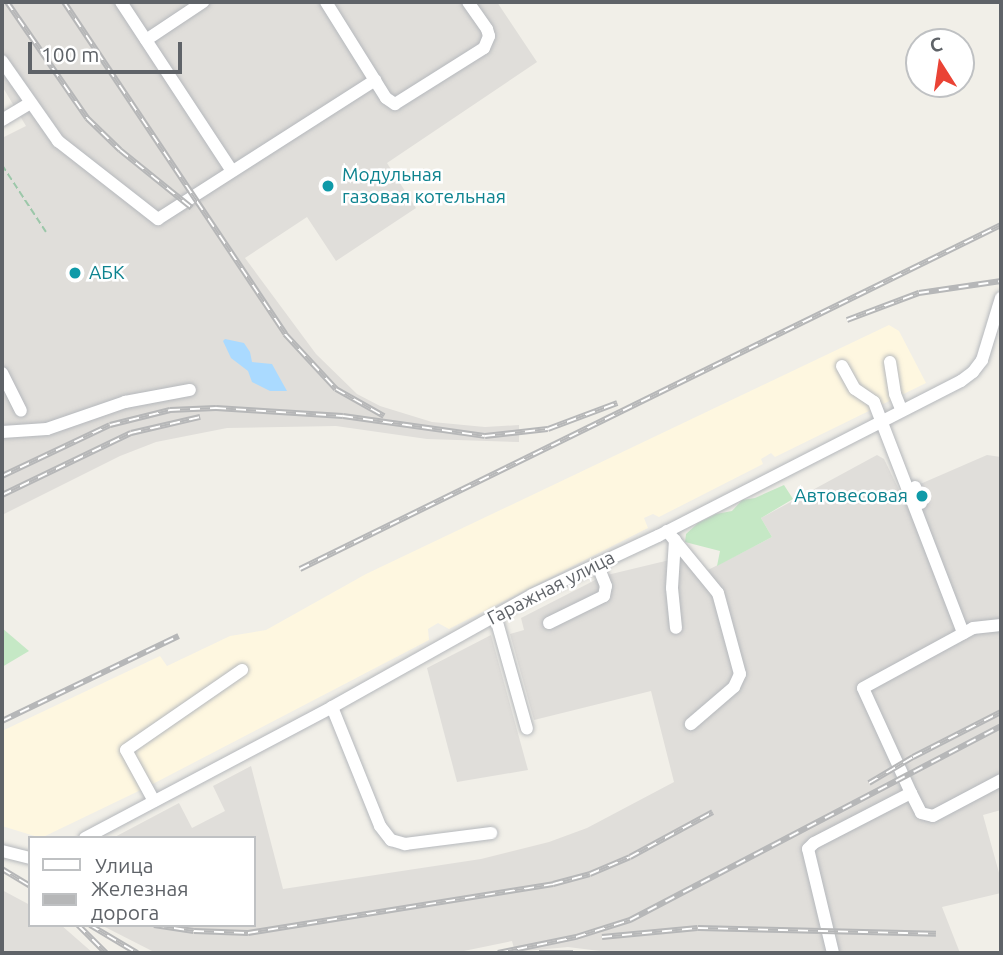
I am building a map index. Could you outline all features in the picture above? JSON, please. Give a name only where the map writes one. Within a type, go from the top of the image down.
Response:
[{"type":"street","points":[[121,2],[232,171]]},
{"type":"street","points":[[146,40],[203,2]]},
{"type":"street","points":[[326,2],[390,102],[401,103],[484,48],[489,36],[487,29],[468,2]]},
{"type":"street","points":[[2,61],[24,107],[58,141],[158,219],[375,80]]},
{"type":"street","points":[[2,120],[24,107]]},
{"type":"street","name":"Гаражная улица","points":[[90,836],[332,707],[495,615],[597,564],[671,536],[973,373],[982,359],[1001,298]]},
{"type":"street","points":[[890,362],[895,394],[902,411]]},
{"type":"street","points":[[842,366],[855,389],[873,402],[963,633]]},
{"type":"street","points":[[2,373],[21,411]]},
{"type":"street","points":[[2,432],[47,429],[125,402],[190,390]]},
{"type":"street","points":[[915,487],[922,503]]},
{"type":"street","points":[[671,536],[676,628]]},
{"type":"street","points":[[671,536],[722,601],[740,674],[734,687],[691,724]]},
{"type":"street","points":[[550,623],[604,596],[606,586],[597,564]]},
{"type":"street","points":[[495,615],[527,729]]},
{"type":"street","points":[[1001,625],[983,626],[963,633],[863,688],[921,813],[933,816],[1001,780]]},
{"type":"street","points":[[154,801],[126,750],[242,670]]},
{"type":"street","points":[[332,707],[380,826],[390,840],[405,844],[491,833]]},
{"type":"street","points":[[833,953],[808,849],[814,843],[911,793]]},
{"type":"street","points":[[2,851],[28,858]]},
{"type":"path","points":[[2,165],[46,232]]},
{"type":"shaded area","points":[[2,2],[497,2],[537,62],[387,163],[416,208],[336,261],[307,217],[245,258],[316,354],[357,394],[380,406],[432,422],[485,427],[519,425],[519,442],[427,439],[336,426],[227,428],[156,442],[120,456],[2,515],[2,138],[26,126],[2,86]]},
{"type":"shaded area","points":[[889,325],[899,331],[926,383],[775,457],[771,453],[761,459],[763,464],[659,517],[653,514],[644,518],[648,528],[449,629],[438,623],[428,629],[429,640],[147,787],[45,836],[34,836],[2,826],[2,731],[160,656],[167,666],[230,636],[266,630],[366,574]]},
{"type":"shaded area","points":[[877,455],[884,459],[902,496],[912,493],[911,488],[987,455],[1001,457],[1001,810],[983,815],[1001,880],[1001,893],[942,907],[960,953],[616,953],[568,947],[515,952],[512,941],[454,953],[156,953],[105,927],[256,927],[256,836],[117,836],[179,803],[192,828],[225,811],[213,786],[251,766],[283,889],[481,859],[549,842],[587,828],[674,782],[651,691],[534,720],[510,634],[524,630],[521,618],[603,576],[682,557],[717,599],[744,668],[726,598],[708,570],[772,537],[761,518]]},
{"type":"shaded area","points":[[491,635],[528,770],[457,782],[427,668]]},
{"type":"shaded area","points":[[2,890],[28,904],[28,927],[63,927],[93,953],[2,953]]},
{"type":"green space","points":[[784,485],[793,499],[761,518],[772,537],[717,566],[720,551],[685,542],[686,534],[698,523],[716,514],[732,511],[742,500],[755,498]]},
{"type":"green space","points":[[2,628],[29,651],[2,667]]},
{"type":"water","points":[[225,339],[244,343],[252,362],[272,364],[287,391],[270,391],[252,382],[248,371],[231,358],[223,341]]},
{"type":"railway","points":[[7,2],[87,118],[120,150],[192,208]]},
{"type":"railway","points":[[64,2],[285,334],[336,389],[384,416]]},
{"type":"railway","points":[[300,569],[1001,225]]},
{"type":"railway","points":[[847,320],[919,293],[1001,281]]},
{"type":"railway","points":[[2,476],[110,425],[170,410],[216,408],[343,416],[485,436],[548,429],[617,403]]},
{"type":"railway","points":[[2,495],[131,433],[200,417]]},
{"type":"railway","points":[[2,721],[179,636]]},
{"type":"railway","points":[[869,783],[1001,712]]},
{"type":"railway","points":[[498,953],[576,937],[630,920],[1001,726]]},
{"type":"railway","points":[[167,927],[248,933],[553,884],[590,874],[630,857],[713,812]]},
{"type":"railway","points":[[2,869],[28,885]]},
{"type":"railway","points":[[80,927],[106,953]]},
{"type":"railway","points":[[93,927],[137,953]]},
{"type":"railway","points":[[602,937],[698,928],[936,934]]},
{"type":"railway","points":[[539,953],[573,953]]},
{"type":"place","name":"Модульная газовая котельная","points":[[328,186]]},
{"type":"place","name":"АБК","points":[[75,273]]},
{"type":"place","name":"Автовесовая","points":[[922,496]]}]
